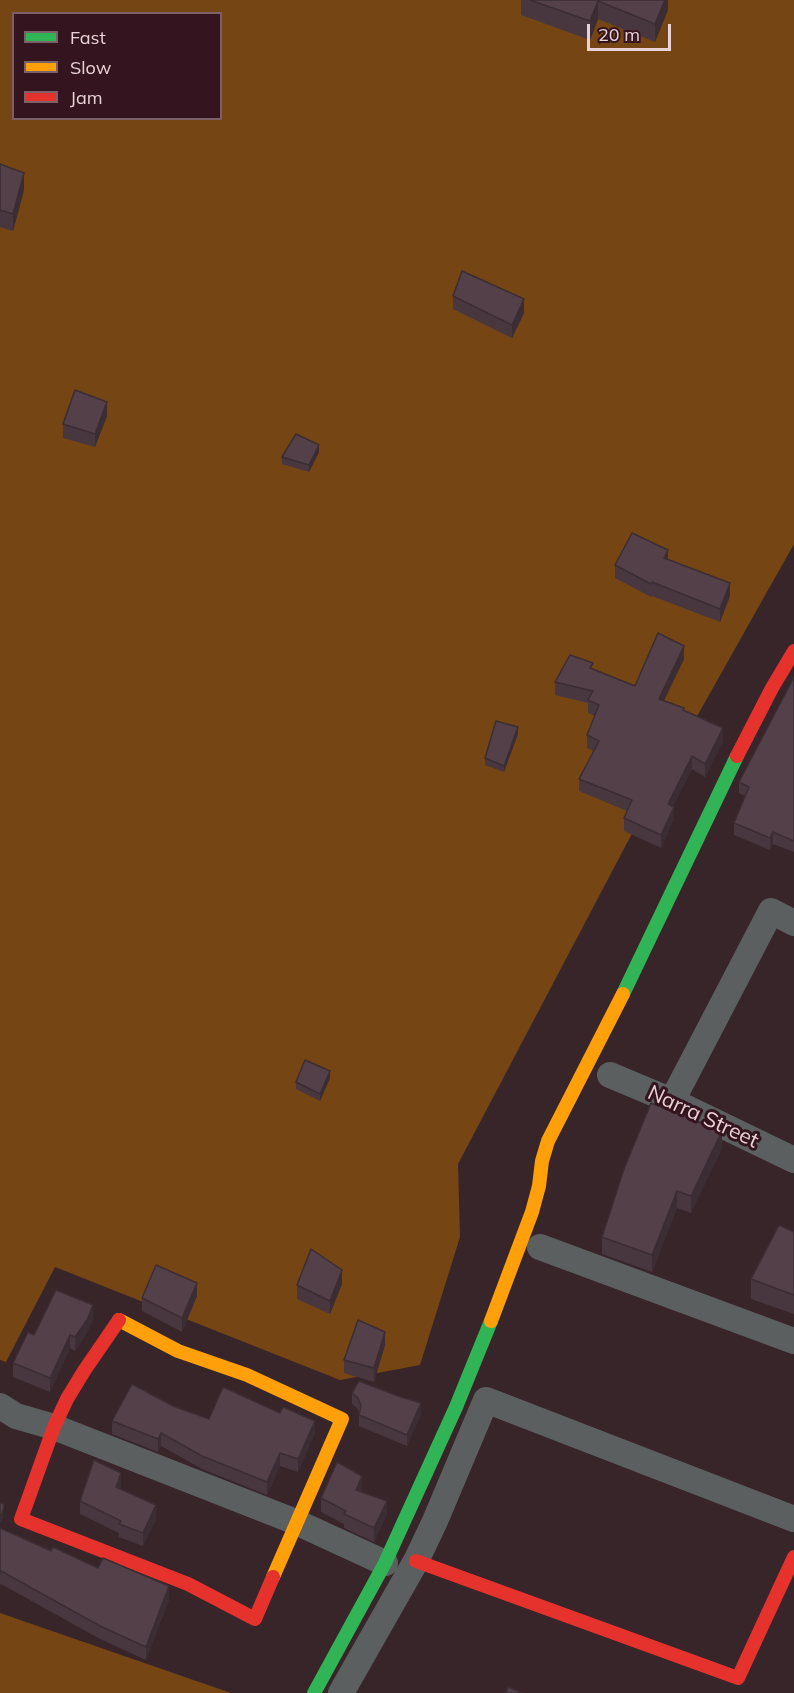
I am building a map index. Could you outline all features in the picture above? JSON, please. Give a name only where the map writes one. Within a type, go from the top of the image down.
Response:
[{"type":"street","points":[[314,1693],[385,1563],[452,1417],[532,1212],[548,1141],[644,952],[724,780],[794,651]]},
{"type":"street","points":[[672,1101],[771,911],[794,923]]},
{"type":"street","name":"Narra Street","points":[[610,1075],[672,1101],[794,1160]]},
{"type":"street","points":[[540,1247],[794,1341]]},
{"type":"street","points":[[118,1320],[178,1351],[247,1375],[342,1419],[296,1522],[255,1619],[188,1584],[21,1520],[54,1427],[67,1400],[118,1320]]},
{"type":"street","points":[[341,1693],[416,1561],[486,1400],[794,1519]]},
{"type":"street","points":[[0,1406],[16,1416],[54,1427],[296,1522],[385,1563]]},
{"type":"street","points":[[416,1561],[738,1678],[794,1557]]},
{"type":"shaded area","points":[[0,0],[794,0],[794,544],[647,805],[458,1164],[460,1237],[420,1365],[340,1380],[55,1267],[6,1362],[0,1360]]},
{"type":"shaded area","points":[[0,1613],[231,1693],[0,1693]]},
{"type":"building","points":[[530,0],[665,0],[655,24],[598,1],[590,21]]},
{"type":"building","points":[[0,164],[24,173],[13,214],[0,210]]},
{"type":"building","points":[[462,271],[524,299],[512,325],[453,296]]},
{"type":"building","points":[[75,390],[107,402],[95,434],[63,424]]},
{"type":"building","points":[[296,434],[319,445],[309,465],[282,457]]},
{"type":"building","points":[[632,533],[668,550],[664,558],[730,583],[720,609],[652,582],[651,584],[615,565]]},
{"type":"building","points":[[658,633],[684,646],[659,699],[684,708],[683,710],[723,728],[705,764],[692,756],[668,804],[674,807],[661,835],[624,818],[632,800],[579,779],[599,741],[587,735],[599,705],[588,700],[593,691],[555,682],[570,655],[593,663],[590,668],[635,686]]},
{"type":"building","points":[[794,677],[794,841],[773,832],[770,838],[734,823],[749,787],[739,782]]},
{"type":"building","points":[[496,721],[518,727],[504,766],[485,758]]},
{"type":"building","points":[[305,1060],[330,1071],[320,1094],[296,1082]]},
{"type":"building","points":[[651,1103],[722,1131],[691,1196],[677,1191],[652,1255],[602,1237],[624,1169]]},
{"type":"building","points":[[779,1225],[794,1232],[794,1295],[751,1279]]},
{"type":"building","points":[[311,1249],[342,1270],[330,1301],[297,1285]]},
{"type":"building","points":[[156,1265],[197,1283],[182,1318],[142,1298]]},
{"type":"building","points":[[56,1290],[93,1305],[87,1320],[75,1337],[70,1335],[50,1378],[13,1363],[28,1332],[34,1335]]},
{"type":"building","points":[[358,1320],[385,1332],[374,1368],[344,1360]]},
{"type":"building","points":[[359,1381],[421,1403],[407,1435],[359,1415],[361,1406],[358,1398],[352,1393]]},
{"type":"building","points":[[132,1384],[173,1406],[209,1419],[223,1387],[280,1413],[283,1407],[315,1421],[298,1459],[280,1453],[267,1482],[202,1456],[161,1433],[158,1439],[112,1421]]},
{"type":"building","points":[[94,1460],[121,1473],[116,1487],[156,1505],[143,1533],[119,1524],[121,1521],[80,1501]]},
{"type":"building","points":[[337,1462],[362,1476],[356,1490],[387,1501],[374,1528],[344,1514],[346,1511],[321,1498]]},
{"type":"building","points":[[0,1503],[4,1504],[0,1517]]},
{"type":"building","points":[[0,1528],[51,1551],[53,1547],[98,1568],[103,1558],[169,1586],[146,1647],[100,1626],[0,1572]]},
{"type":"building","points":[[508,1687],[523,1693],[506,1693]]},
{"type":"traffic: fast","points":[[623,994],[737,756]]},
{"type":"traffic: fast","points":[[314,1693],[385,1563],[456,1407],[491,1321]]},
{"type":"traffic: slow","points":[[491,1321],[532,1212],[548,1141],[623,994]]},
{"type":"traffic: slow","points":[[119,1320],[178,1351],[247,1375],[342,1419],[273,1577]]},
{"type":"traffic: jam","points":[[737,756],[794,651]]},
{"type":"traffic: jam","points":[[119,1320],[67,1399],[54,1427],[21,1519],[188,1584],[255,1619],[273,1577]]},
{"type":"traffic: jam","points":[[416,1561],[738,1678],[794,1557]]}]
